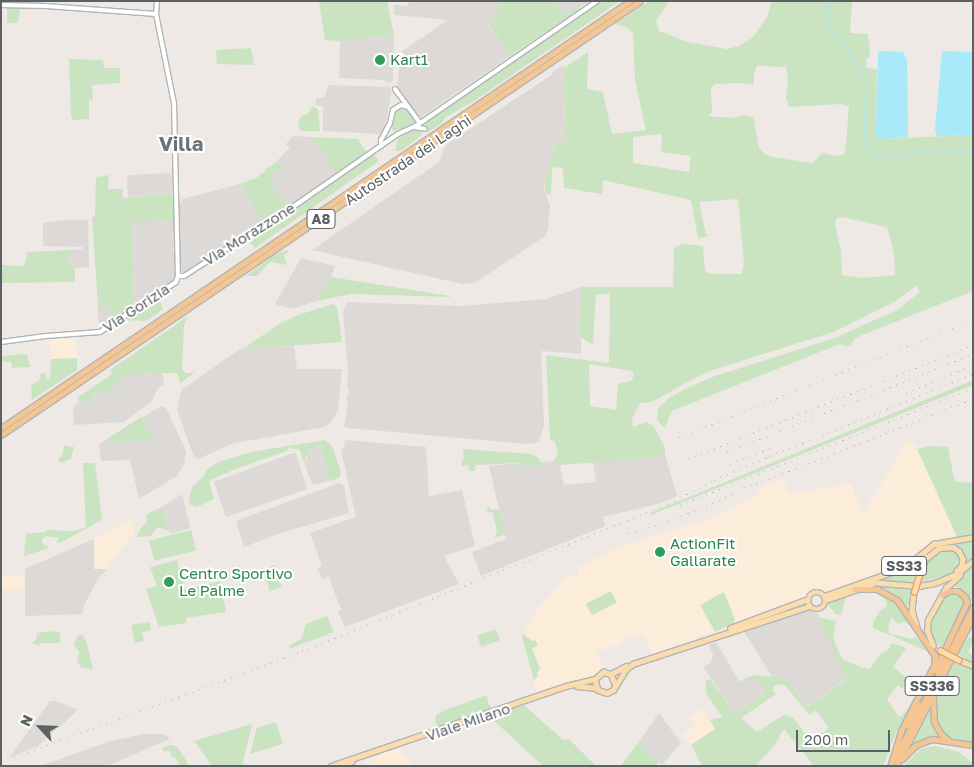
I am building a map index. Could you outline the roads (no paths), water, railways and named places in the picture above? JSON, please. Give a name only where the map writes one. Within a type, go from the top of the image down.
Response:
[{"type":"highway","name":"Autostrada dei Laghi","points":[[1,428],[630,1]]},
{"type":"highway","name":"Autostrada dei Laghi","points":[[1,435],[640,1]]},
{"type":"highway","points":[[854,588],[881,590],[897,600],[935,656],[934,665],[901,731],[890,766]]},
{"type":"highway","points":[[892,757],[966,607],[965,597],[958,590],[948,591],[942,595]]},
{"type":"highway","name":"SS336","points":[[890,766],[973,607]]},
{"type":"highway","name":"SS336","points":[[897,766],[973,616]]},
{"type":"highway","points":[[933,693],[932,713],[935,725],[944,736],[954,743]]},
{"type":"highway","points":[[897,766],[909,750],[924,741],[940,739],[973,746]]},
{"type":"main road","name":"SS33","points":[[854,588],[900,569],[934,544],[973,538]]},
{"type":"main road","points":[[951,541],[937,546],[924,559],[912,603],[914,620],[921,635],[933,646],[973,666]]},
{"type":"main road","points":[[924,559],[942,547],[949,546],[957,549],[962,556],[962,563],[950,578]]},
{"type":"main road","name":"SS33","points":[[854,588],[882,582],[924,585],[950,578],[973,561]]},
{"type":"main road","points":[[933,646],[928,638],[927,626],[942,595],[967,567]]},
{"type":"main road","points":[[825,598],[824,606],[819,610],[809,606],[698,643],[626,669],[613,690],[607,693],[601,692],[596,688],[596,679],[603,672],[611,674],[635,661],[808,599],[815,592],[825,598],[854,588]]},
{"type":"main road","points":[[808,599],[809,606]]},
{"type":"main road","points":[[611,674],[615,684]]},
{"type":"main road","name":"Viale Milano","points":[[330,766],[566,686],[596,679]]},
{"type":"main road","name":"Viale Milano","points":[[341,766],[570,688],[583,685],[596,688]]},
{"type":"street","points":[[157,1],[156,14],[174,103],[178,276]]},
{"type":"street","name":"Via Morazzone","points":[[178,276],[184,276],[275,218],[398,134],[420,123],[598,1]]},
{"type":"street","points":[[1,5],[46,6],[156,14]]},
{"type":"street","points":[[395,89],[420,123]]},
{"type":"street","points":[[381,146],[381,140],[390,123],[392,110],[401,105],[408,107]]},
{"type":"street","points":[[416,117],[430,116]]},
{"type":"street","points":[[390,123],[392,131],[398,134]]},
{"type":"street","points":[[415,126],[425,129]]},
{"type":"street","name":"Via Gorizia","points":[[1,342],[100,332],[176,282],[178,276]]},
{"type":"water","points":[[878,51],[903,52],[907,60],[908,137],[878,139],[876,134]]},
{"type":"water","points":[[942,51],[973,52],[973,135],[937,136],[935,130]]},
{"type":"waterway","points":[[831,1],[828,6],[827,23],[829,28],[844,39],[857,69],[865,78],[864,136],[868,149],[879,155],[973,149]]},
{"type":"railway","points":[[679,437],[973,320]]},
{"type":"railway","points":[[688,459],[973,345]]},
{"type":"railway","points":[[727,452],[973,354]]},
{"type":"railway","points":[[906,393],[973,365]]},
{"type":"railway","points":[[1,762],[302,651],[668,504],[714,480],[770,456],[973,374]]},
{"type":"railway","points":[[680,505],[973,388]]},
{"type":"railway","points":[[756,484],[973,399]]},
{"type":"railway","points":[[730,464],[778,445]]},
{"type":"railway","points":[[628,533],[655,526],[706,506],[762,479]]},
{"type":"place","name":"Kart1","points":[[380,60]]},
{"type":"place","name":"ActionFit Gallarate","points":[[660,552]]},
{"type":"place","name":"Centro Sportivo Le Palme","points":[[169,582]]},
{"type":"district","name":"Villa","points":[[181,143]]}]
